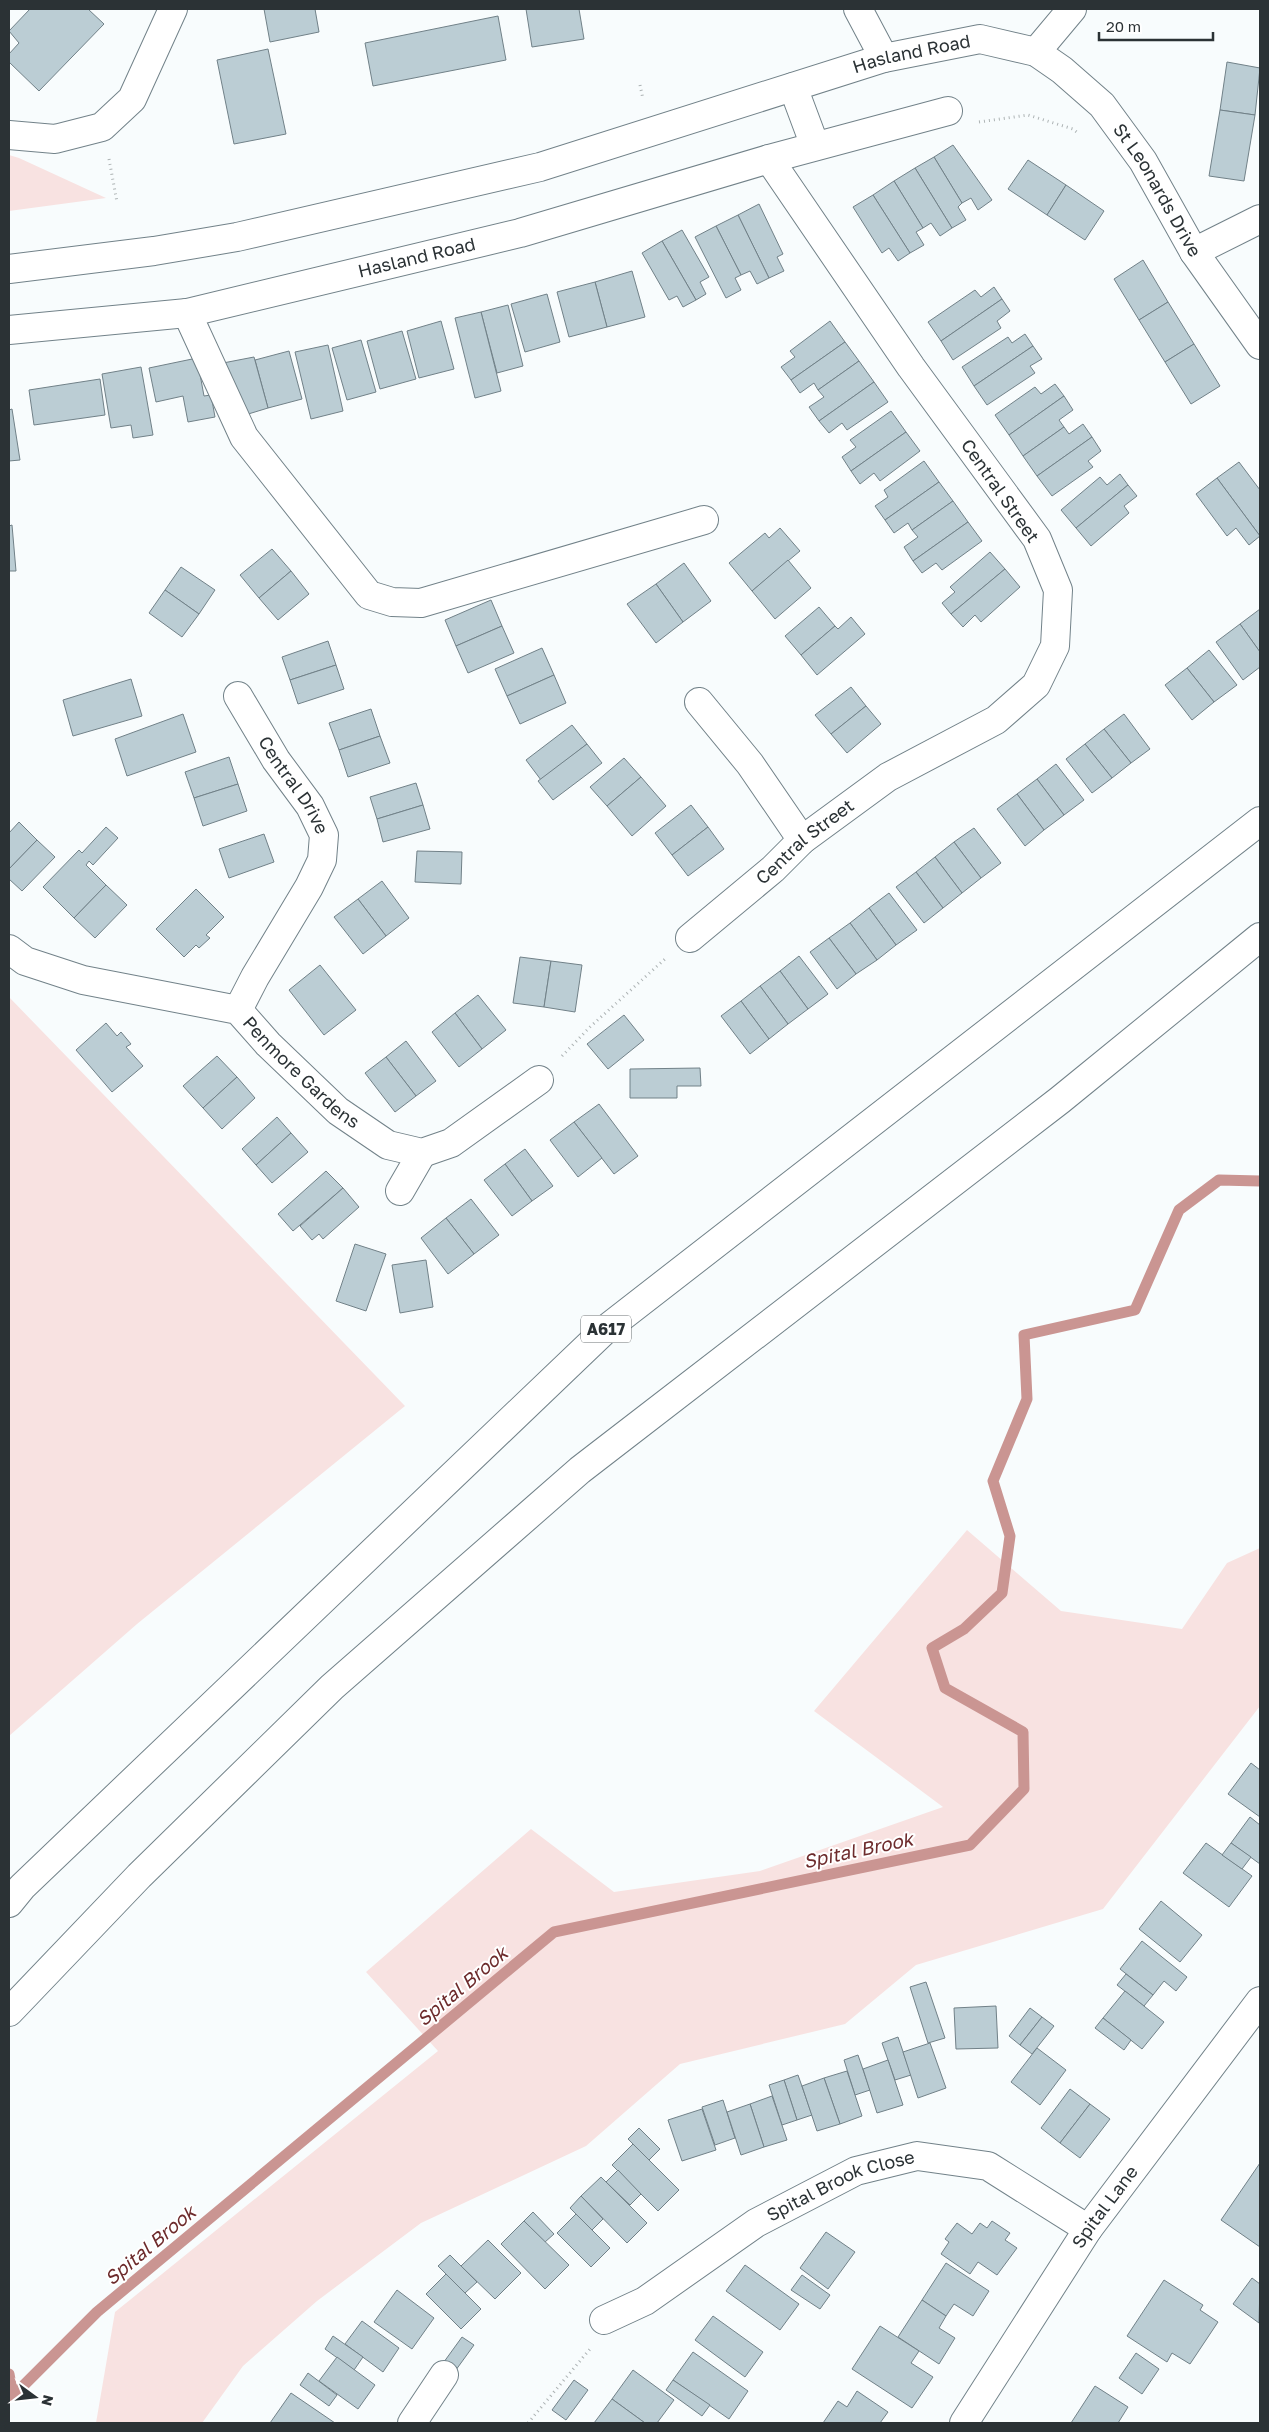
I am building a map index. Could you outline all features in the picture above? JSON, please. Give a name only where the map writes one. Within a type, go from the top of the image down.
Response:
[{"type":"main road","points":[[9,135],[55,140],[102,127],[132,99],[172,9]]},
{"type":"main road","points":[[858,9],[884,58]]},
{"type":"main road","points":[[1036,52],[1072,9]]},
{"type":"main road","name":"Hasland Road","points":[[9,269],[154,251],[237,237],[521,171],[884,58],[980,39],[1036,52]]},
{"type":"main road","name":"St Leonards Drive","points":[[1036,52],[1062,70],[1102,106],[1143,161],[1194,252],[1260,344]]},
{"type":"main road","points":[[792,87],[816,146]]},
{"type":"main road","name":"Hasland Road","points":[[9,330],[187,313],[520,233],[769,159],[948,111]]},
{"type":"main road","name":"Central Street","points":[[690,938],[773,869],[802,840],[888,777],[996,720],[1036,685],[1055,646],[1058,590],[1037,539],[911,367],[769,159]]},
{"type":"main road","points":[[1194,252],[1260,219]]},
{"type":"main road","points":[[187,313],[244,438],[369,596],[392,602],[420,603],[704,520]]},
{"type":"main road","name":"Central Drive","points":[[238,696],[276,760],[310,806],[324,835],[322,860],[309,887],[255,977],[238,1010]]},
{"type":"main road","points":[[699,702],[750,764],[802,840]]},
{"type":"main road","name":"A617","points":[[9,1903],[22,1887],[606,1329],[1260,821]]},
{"type":"main road","points":[[9,2012],[139,1876],[332,1687],[580,1470],[1060,1100],[1260,937]]},
{"type":"main road","name":"Penmore Gardens","points":[[9,949],[25,961],[83,980],[238,1010],[268,1044],[338,1111],[388,1145],[422,1153]]},
{"type":"main road","points":[[400,1191],[422,1153],[451,1143],[539,1080]]},
{"type":"main road","name":"Spital Lane","points":[[964,2423],[1088,2230],[1260,2001]]},
{"type":"main road","name":"Spital Brook Close","points":[[604,2320],[645,2301],[756,2223],[856,2171],[917,2156],[988,2166],[1088,2230]]},
{"type":"main road","points":[[412,2423],[444,2375]]},
{"type":"path","points":[[948,111],[977,122],[1028,115],[1073,129],[1080,134]]},
{"type":"path","points":[[102,127],[117,202]]},
{"type":"path","points":[[539,1080],[590,1027],[690,938]]},
{"type":"path","points":[[528,2423],[590,2350],[604,2320]]},
{"type":"shaded area","points":[[9,155],[19,158],[106,198],[9,211]]},
{"type":"shaded area","points":[[9,997],[405,1406],[137,1624],[9,1736]]},
{"type":"shaded area","points":[[967,1530],[1061,1611],[1182,1629],[1227,1563],[1260,1548],[1260,1706],[1103,1909],[916,1965],[845,2024],[680,2064],[586,2146],[421,2223],[317,2301],[243,2366],[202,2423],[96,2423],[115,2312],[438,2051],[366,1972],[531,1829],[614,1892],[760,1871],[943,1807],[814,1711]]},
{"type":"building","points":[[30,9],[88,9],[104,24],[39,91],[9,62],[9,54],[19,43],[9,31]]},
{"type":"building","points":[[264,9],[315,9],[319,32],[270,42]]},
{"type":"building","points":[[526,9],[579,9],[584,39],[532,47]]},
{"type":"building","points":[[498,16],[506,60],[373,86],[365,43]]},
{"type":"building","points":[[268,49],[286,134],[234,144],[217,60]]},
{"type":"building","points":[[1227,62],[1260,68],[1255,115],[1220,110]]},
{"type":"building","points":[[1220,110],[1255,115],[1244,181],[1209,176]]},
{"type":"building","points":[[953,145],[992,200],[978,210],[971,198],[962,203],[934,157]]},
{"type":"building","points":[[934,157],[962,203],[958,207],[966,220],[952,228],[915,168]]},
{"type":"building","points":[[1028,160],[1066,185],[1047,215],[1008,189]]},
{"type":"building","points":[[915,168],[952,228],[940,236],[931,223],[923,228],[894,181]]},
{"type":"building","points":[[894,181],[923,228],[916,232],[924,245],[910,253],[873,195]]},
{"type":"building","points":[[1066,185],[1104,211],[1085,240],[1047,215]]},
{"type":"building","points":[[873,195],[910,253],[898,261],[889,248],[882,253],[853,207]]},
{"type":"building","points":[[759,204],[783,254],[777,257],[784,271],[769,278],[738,215]]},
{"type":"building","points":[[738,215],[769,278],[757,284],[750,271],[741,275],[716,226]]},
{"type":"building","points":[[716,226],[741,275],[735,278],[741,290],[726,298],[695,237]]},
{"type":"building","points":[[682,230],[709,277],[700,282],[706,294],[696,300],[662,241]]},
{"type":"building","points":[[662,241],[696,300],[683,307],[677,296],[669,300],[642,253]]},
{"type":"building","points":[[1143,260],[1168,302],[1139,320],[1114,279]]},
{"type":"building","points":[[632,271],[645,317],[607,327],[595,282]]},
{"type":"building","points":[[595,282],[607,327],[569,337],[557,292]]},
{"type":"building","points":[[994,287],[1002,299],[941,341],[928,322],[975,290],[981,297]]},
{"type":"building","points":[[547,294],[560,342],[525,352],[511,304]]},
{"type":"building","points":[[1002,299],[1010,311],[997,321],[1001,328],[953,360],[941,341]]},
{"type":"building","points":[[1168,302],[1194,344],[1165,362],[1139,320]]},
{"type":"building","points":[[508,305],[523,366],[497,373],[481,312]]},
{"type":"building","points":[[481,312],[501,391],[475,398],[455,318]]},
{"type":"building","points":[[441,321],[454,369],[419,378],[407,331]]},
{"type":"building","points":[[830,321],[845,342],[791,380],[781,367],[795,357],[790,351]]},
{"type":"building","points":[[402,331],[416,379],[380,389],[367,341]]},
{"type":"building","points":[[1025,334],[1033,346],[974,386],[962,367],[1008,337],[1012,343]]},
{"type":"building","points":[[361,340],[376,392],[347,400],[332,348]]},
{"type":"building","points":[[845,342],[859,361],[818,390],[814,383],[800,393],[791,380]]},
{"type":"building","points":[[1194,344],[1220,386],[1191,404],[1165,362]]},
{"type":"building","points":[[328,345],[343,411],[311,419],[295,352]]},
{"type":"building","points":[[1033,346],[1042,359],[1030,366],[1035,373],[987,405],[974,386]]},
{"type":"building","points":[[289,351],[302,399],[268,408],[255,360]]},
{"type":"building","points":[[254,357],[268,408],[245,415],[223,363]]},
{"type":"building","points":[[197,358],[204,396],[211,395],[215,417],[188,422],[183,396],[156,402],[149,368]]},
{"type":"building","points":[[859,361],[874,382],[819,421],[809,407],[824,397],[818,390]]},
{"type":"building","points":[[141,367],[153,435],[133,438],[131,425],[111,428],[102,374]]},
{"type":"building","points":[[100,379],[105,415],[34,425],[29,390]]},
{"type":"building","points":[[874,382],[888,402],[847,430],[842,423],[829,433],[819,421]]},
{"type":"building","points":[[1055,384],[1064,396],[1009,435],[995,415],[1035,387],[1041,394]]},
{"type":"building","points":[[1064,396],[1073,410],[1059,420],[1064,427],[1023,456],[1009,435]]},
{"type":"building","points":[[12,409],[20,460],[9,461],[9,410]]},
{"type":"building","points":[[891,411],[906,432],[851,471],[842,457],[856,447],[850,440]]},
{"type":"building","points":[[1083,424],[1092,437],[1037,476],[1023,456],[1064,427],[1069,434]]},
{"type":"building","points":[[906,432],[920,451],[880,481],[874,473],[860,484],[851,471]]},
{"type":"building","points":[[1092,437],[1101,451],[1088,461],[1093,467],[1052,496],[1037,476]]},
{"type":"building","points":[[924,461],[939,482],[885,520],[875,506],[888,497],[884,490]]},
{"type":"building","points":[[1239,462],[1260,490],[1260,536],[1217,478]]},
{"type":"building","points":[[1120,474],[1128,485],[1076,528],[1061,510],[1100,477],[1107,485]]},
{"type":"building","points":[[1217,478],[1260,536],[1249,545],[1236,528],[1227,536],[1196,494]]},
{"type":"building","points":[[939,482],[953,501],[912,530],[908,523],[894,533],[885,520]]},
{"type":"building","points":[[1128,485],[1137,496],[1124,506],[1129,513],[1091,546],[1076,528]]},
{"type":"building","points":[[953,501],[968,522],[913,561],[904,547],[918,537],[912,530]]},
{"type":"building","points":[[968,522],[982,541],[942,570],[936,563],[922,573],[913,561]]},
{"type":"building","points":[[12,525],[16,571],[9,571],[9,526]]},
{"type":"building","points":[[780,528],[800,551],[752,591],[729,563],[765,533],[769,538]]},
{"type":"building","points":[[272,549],[291,571],[259,598],[240,575]]},
{"type":"building","points":[[990,552],[1005,569],[951,614],[942,603],[955,592],[950,587]]},
{"type":"building","points":[[788,560],[811,588],[775,619],[752,591]]},
{"type":"building","points":[[684,563],[711,601],[683,622],[656,584]]},
{"type":"building","points":[[181,567],[215,590],[199,614],[165,590]]},
{"type":"building","points":[[1005,569],[1020,587],[981,622],[975,615],[963,627],[951,614]]},
{"type":"building","points":[[291,571],[309,594],[278,620],[259,598]]},
{"type":"building","points":[[656,584],[683,622],[656,643],[627,604]]},
{"type":"building","points":[[165,590],[199,614],[182,637],[149,613]]},
{"type":"building","points":[[491,600],[502,626],[456,646],[445,620]]},
{"type":"building","points":[[819,607],[835,626],[801,655],[785,636]]},
{"type":"building","points":[[1260,609],[1260,652],[1240,624]]},
{"type":"building","points":[[851,617],[865,634],[817,675],[801,655],[835,626],[838,629]]},
{"type":"building","points":[[1240,624],[1260,652],[1260,667],[1243,680],[1216,642]]},
{"type":"building","points":[[502,626],[514,653],[468,673],[456,646]]},
{"type":"building","points":[[328,641],[336,665],[290,680],[282,657]]},
{"type":"building","points":[[542,648],[554,675],[507,696],[495,669]]},
{"type":"building","points":[[1209,650],[1237,685],[1214,702],[1187,668]]},
{"type":"building","points":[[336,665],[344,689],[298,704],[290,680]]},
{"type":"building","points":[[1187,668],[1214,702],[1192,720],[1165,685]]},
{"type":"building","points":[[554,675],[566,703],[520,724],[507,696]]},
{"type":"building","points":[[131,679],[142,716],[73,736],[63,700]]},
{"type":"building","points":[[851,687],[866,706],[831,734],[815,715]]},
{"type":"building","points":[[866,706],[881,724],[847,753],[831,734]]},
{"type":"building","points":[[371,709],[380,736],[339,750],[329,723]]},
{"type":"building","points":[[183,714],[196,752],[127,776],[115,739]]},
{"type":"building","points":[[1124,714],[1150,749],[1131,763],[1104,729]]},
{"type":"building","points":[[572,725],[587,744],[541,780],[526,760]]},
{"type":"building","points":[[1104,729],[1131,763],[1112,778],[1085,744]]},
{"type":"building","points":[[380,736],[390,763],[348,777],[339,750]]},
{"type":"building","points":[[587,744],[602,763],[553,800],[538,781]]},
{"type":"building","points":[[1085,744],[1112,778],[1092,793],[1066,759]]},
{"type":"building","points":[[229,757],[238,784],[194,798],[185,772]]},
{"type":"building","points":[[624,758],[641,777],[607,806],[590,787]]},
{"type":"building","points":[[1056,764],[1084,800],[1064,815],[1037,779]]},
{"type":"building","points":[[641,777],[666,806],[632,836],[607,806]]},
{"type":"building","points":[[1037,779],[1064,815],[1044,830],[1017,794]]},
{"type":"building","points":[[416,783],[423,805],[377,819],[370,797]]},
{"type":"building","points":[[238,784],[247,811],[203,826],[194,798]]},
{"type":"building","points":[[1017,794],[1044,830],[1025,846],[997,809]]},
{"type":"building","points":[[423,805],[430,829],[383,842],[377,819]]},
{"type":"building","points":[[691,805],[708,827],[672,855],[655,833]]},
{"type":"building","points":[[19,822],[37,840],[9,869],[9,833]]},
{"type":"building","points":[[106,827],[118,838],[93,865],[89,861],[86,865],[106,885],[74,918],[43,887],[79,850],[82,853]]},
{"type":"building","points":[[708,827],[724,849],[688,876],[672,855]]},
{"type":"building","points":[[974,828],[1001,863],[981,878],[954,842]]},
{"type":"building","points":[[264,834],[274,862],[229,878],[219,849]]},
{"type":"building","points":[[37,840],[55,857],[22,891],[9,879],[9,869]]},
{"type":"building","points":[[954,842],[981,878],[962,893],[935,857]]},
{"type":"building","points":[[417,851],[462,852],[461,884],[415,882]]},
{"type":"building","points":[[935,857],[962,893],[943,908],[916,872]]},
{"type":"building","points":[[916,872],[943,908],[924,923],[896,887]]},
{"type":"building","points":[[382,881],[409,918],[386,936],[358,899]]},
{"type":"building","points":[[106,885],[127,905],[95,938],[74,918]]},
{"type":"building","points":[[196,889],[224,917],[206,935],[210,938],[199,948],[196,945],[184,957],[156,929]]},
{"type":"building","points":[[889,893],[917,930],[896,945],[869,908]]},
{"type":"building","points":[[358,899],[386,936],[363,954],[334,917]]},
{"type":"building","points":[[869,908],[896,945],[877,960],[850,923]]},
{"type":"building","points":[[850,923],[877,960],[856,974],[829,938]]},
{"type":"building","points":[[829,938],[856,974],[837,989],[810,952]]},
{"type":"building","points":[[799,956],[828,994],[808,1009],[780,971]]},
{"type":"building","points":[[520,957],[551,961],[544,1007],[513,1003]]},
{"type":"building","points":[[551,961],[582,965],[575,1012],[544,1007]]},
{"type":"building","points":[[320,965],[356,1010],[324,1035],[289,990]]},
{"type":"building","points":[[780,971],[808,1009],[788,1024],[760,986]]},
{"type":"building","points":[[760,986],[788,1024],[769,1039],[741,1001]]},
{"type":"building","points":[[478,995],[506,1030],[482,1049],[455,1013]]},
{"type":"building","points":[[741,1001],[769,1039],[750,1054],[721,1016]]},
{"type":"building","points":[[455,1013],[482,1049],[459,1067],[432,1032]]},
{"type":"building","points":[[624,1015],[644,1040],[608,1069],[587,1044]]},
{"type":"building","points":[[106,1023],[117,1036],[121,1032],[131,1044],[126,1047],[143,1066],[112,1092],[76,1050]]},
{"type":"building","points":[[406,1041],[436,1081],[416,1096],[386,1057]]},
{"type":"building","points":[[217,1056],[237,1077],[203,1108],[183,1086]]},
{"type":"building","points":[[386,1057],[416,1096],[395,1112],[365,1073]]},
{"type":"building","points":[[700,1068],[701,1086],[677,1086],[677,1098],[630,1098],[630,1069]]},
{"type":"building","points":[[237,1077],[255,1098],[222,1129],[203,1108]]},
{"type":"building","points":[[599,1104],[638,1156],[614,1174],[574,1122]]},
{"type":"building","points":[[277,1117],[291,1133],[256,1165],[242,1149]]},
{"type":"building","points":[[574,1122],[602,1158],[578,1177],[550,1140]]},
{"type":"building","points":[[291,1133],[308,1152],[272,1183],[256,1165]]},
{"type":"building","points":[[525,1149],[553,1186],[532,1201],[505,1164]]},
{"type":"building","points":[[505,1164],[532,1201],[512,1216],[484,1180]]},
{"type":"building","points":[[326,1171],[343,1188],[293,1231],[278,1214]]},
{"type":"building","points":[[343,1188],[359,1207],[323,1239],[319,1234],[312,1240],[300,1226]]},
{"type":"building","points":[[471,1199],[499,1235],[474,1254],[446,1218]]},
{"type":"building","points":[[446,1218],[474,1254],[448,1274],[421,1238]]},
{"type":"building","points":[[355,1244],[386,1254],[366,1311],[336,1301]]},
{"type":"building","points":[[426,1260],[433,1307],[400,1313],[392,1265]]},
{"type":"building","points":[[1251,1763],[1260,1770],[1260,1817],[1228,1794]]},
{"type":"building","points":[[1250,1817],[1260,1825],[1260,1864],[1231,1843]]},
{"type":"building","points":[[1206,1843],[1252,1876],[1229,1907],[1183,1873]]},
{"type":"building","points":[[1231,1843],[1251,1857],[1242,1869],[1222,1855]]},
{"type":"building","points":[[1161,1901],[1202,1935],[1180,1962],[1139,1929]]},
{"type":"building","points":[[1142,1941],[1187,1977],[1176,1991],[1164,1981],[1153,1995],[1120,1969]]},
{"type":"building","points":[[1126,1974],[1153,1995],[1144,2006],[1117,1985]]},
{"type":"building","points":[[926,1982],[945,2038],[928,2043],[910,1987]]},
{"type":"building","points":[[1125,1991],[1164,2022],[1142,2049],[1103,2018]]},
{"type":"building","points":[[996,2006],[998,2048],[956,2049],[954,2008]]},
{"type":"building","points":[[1030,2008],[1042,2017],[1020,2045],[1009,2036]]},
{"type":"building","points":[[1042,2017],[1054,2026],[1032,2054],[1020,2045]]},
{"type":"building","points":[[1103,2018],[1131,2040],[1124,2050],[1095,2028]]},
{"type":"building","points":[[898,2037],[911,2075],[895,2080],[882,2043]]},
{"type":"building","points":[[930,2043],[946,2088],[918,2098],[903,2052]]},
{"type":"building","points":[[1037,2048],[1066,2070],[1040,2105],[1011,2082]]},
{"type":"building","points":[[858,2055],[870,2090],[855,2095],[844,2060]]},
{"type":"building","points":[[888,2060],[903,2105],[877,2113],[863,2069]]},
{"type":"building","points":[[847,2071],[862,2116],[840,2124],[824,2078]]},
{"type":"building","points":[[798,2075],[812,2115],[797,2120],[784,2080]]},
{"type":"building","points":[[824,2078],[840,2124],[817,2131],[802,2086]]},
{"type":"building","points":[[784,2080],[797,2120],[782,2125],[769,2085]]},
{"type":"building","points":[[1070,2089],[1090,2104],[1060,2143],[1041,2128]]},
{"type":"building","points":[[772,2096],[787,2140],[764,2147],[750,2104]]},
{"type":"building","points":[[723,2100],[735,2138],[715,2145],[702,2107]]},
{"type":"building","points":[[750,2104],[764,2147],[741,2155],[727,2112]]},
{"type":"building","points":[[1090,2104],[1110,2119],[1080,2158],[1060,2143]]},
{"type":"building","points":[[702,2109],[716,2150],[682,2161],[668,2120]]},
{"type":"building","points":[[639,2128],[660,2149],[649,2160],[628,2139]]},
{"type":"building","points":[[633,2144],[679,2190],[658,2211],[612,2165]]},
{"type":"building","points":[[1260,2163],[1260,2247],[1221,2220]]},
{"type":"building","points":[[618,2170],[641,2194],[630,2205],[606,2182]]},
{"type":"building","points":[[601,2177],[647,2223],[627,2243],[581,2196]]},
{"type":"building","points":[[581,2196],[603,2219],[592,2230],[570,2208]]},
{"type":"building","points":[[533,2212],[554,2234],[545,2242],[524,2221]]},
{"type":"building","points":[[576,2214],[610,2248],[591,2267],[557,2233]]},
{"type":"building","points":[[524,2221],[569,2265],[545,2289],[501,2244]]},
{"type":"building","points":[[992,2221],[1010,2233],[1005,2240],[1017,2248],[997,2275],[978,2262],[970,2274],[941,2254],[949,2242],[945,2239],[957,2223],[972,2234],[980,2223],[987,2228]]},
{"type":"building","points":[[826,2232],[855,2252],[828,2289],[800,2268]]},
{"type":"building","points":[[488,2240],[521,2273],[495,2299],[461,2266]]},
{"type":"building","points":[[450,2255],[477,2282],[465,2293],[438,2266]]},
{"type":"building","points":[[946,2263],[989,2291],[973,2316],[954,2304],[946,2316],[922,2300]]},
{"type":"building","points":[[745,2265],[799,2304],[780,2330],[726,2291]]},
{"type":"building","points":[[446,2274],[481,2309],[461,2329],[426,2294]]},
{"type":"building","points":[[802,2275],[830,2295],[820,2309],[791,2290]]},
{"type":"building","points":[[1252,2278],[1260,2284],[1259,2323],[1233,2304]]},
{"type":"building","points":[[1164,2280],[1203,2305],[1200,2310],[1218,2322],[1190,2364],[1172,2353],[1167,2362],[1127,2336]]},
{"type":"building","points":[[397,2290],[434,2318],[412,2349],[374,2322]]},
{"type":"building","points":[[922,2300],[946,2316],[939,2328],[955,2338],[939,2364],[898,2337]]},
{"type":"building","points":[[713,2316],[763,2352],[745,2377],[695,2340]]},
{"type":"building","points":[[362,2321],[399,2348],[383,2372],[345,2344]]},
{"type":"building","points":[[880,2326],[919,2351],[911,2363],[933,2377],[912,2408],[852,2369]]},
{"type":"building","points":[[333,2336],[363,2357],[354,2370],[325,2349]]},
{"type":"building","points":[[462,2337],[474,2345],[453,2374],[441,2366]]},
{"type":"building","points":[[693,2352],[748,2391],[729,2419],[673,2380]]},
{"type":"building","points":[[1136,2353],[1159,2369],[1142,2394],[1119,2378]]},
{"type":"building","points":[[337,2357],[375,2385],[358,2409],[319,2381]]},
{"type":"building","points":[[633,2370],[674,2400],[657,2423],[645,2423],[612,2399]]},
{"type":"building","points":[[308,2373],[337,2395],[329,2406],[300,2385]]},
{"type":"building","points":[[574,2380],[588,2390],[566,2420],[552,2410]]},
{"type":"building","points":[[673,2380],[710,2405],[702,2416],[666,2390]]},
{"type":"building","points":[[1095,2386],[1128,2407],[1118,2423],[1071,2423]]},
{"type":"building","points":[[857,2391],[888,2412],[880,2423],[823,2423],[838,2401],[847,2407]]},
{"type":"building","points":[[291,2393],[335,2423],[270,2423]]},
{"type":"building","points":[[612,2399],[645,2423],[594,2423]]},
{"type":"waterway","name":"Spital Brook","points":[[9,2374],[13,2396],[97,2312],[554,1932],[970,1845],[1024,1789],[1023,1732],[945,1688],[932,1648],[964,1629],[1002,1593],[1010,1536],[993,1481],[1027,1399],[1024,1335],[1135,1310],[1179,1210],[1219,1180],[1260,1181]]}]
